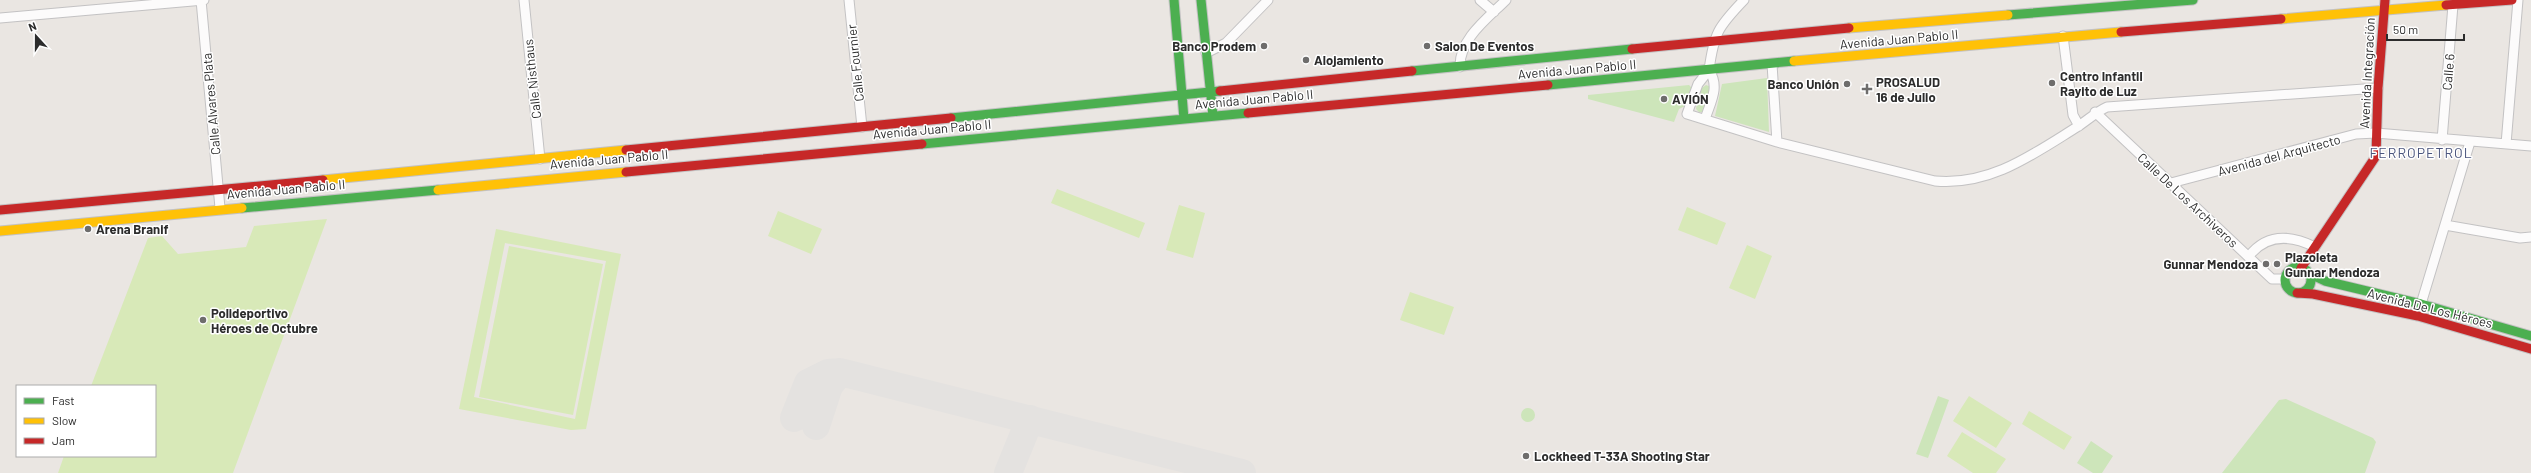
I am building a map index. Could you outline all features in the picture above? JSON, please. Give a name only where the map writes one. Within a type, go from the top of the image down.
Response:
[{"type":"main road","points":[[1174,0],[1184,119]]},
{"type":"main road","points":[[1201,0],[1213,116]]},
{"type":"main road","name":"Avenida Juan Pablo II","points":[[0,210],[540,159],[1713,41],[2193,0]]},
{"type":"main road","name":"Avenida Integración","points":[[2304,270],[2315,247],[2370,168],[2376,156],[2378,88],[2385,0]]},
{"type":"main road","name":"Avenida Juan Pablo II","points":[[0,230],[220,208],[2063,36],[2512,0]]},
{"type":"main road","points":[[2304,270],[2310,280],[2308,288],[2297,293],[2287,287],[2285,279],[2289,271],[2304,270]]},
{"type":"main road","name":"Avenida De Los Héroes","points":[[2304,270],[2325,281],[2421,304],[2531,336]]},
{"type":"main road","name":"Avenida De Los Héroes","points":[[2297,293],[2313,294],[2418,316],[2531,349]]},
{"type":"street","name":"Calle Alvares Plata","points":[[201,0],[220,208]]},
{"type":"street","points":[[0,18],[204,0]]},
{"type":"street","name":"Calle Nisthaus","points":[[524,0],[540,159]]},
{"type":"street","name":"Calle Fournier","points":[[849,0],[862,127]]},
{"type":"street","points":[[1206,53],[1226,43],[1268,0]]},
{"type":"street","points":[[1480,0],[1494,12]]},
{"type":"street","points":[[1460,67],[1460,60],[1466,44],[1506,0]]},
{"type":"street","points":[[1744,0],[1720,26],[1713,41],[1709,70],[1698,84],[1687,114],[1777,142],[1935,181],[1957,183],[1986,177],[2001,171],[2079,126],[2095,112],[2107,107],[2378,88]]},
{"type":"street","points":[[2506,144],[2518,0]]},
{"type":"street","name":"Calle 6","points":[[2442,140],[2453,4]]},
{"type":"street","points":[[2063,36],[2073,115],[2079,126]]},
{"type":"street","points":[[1772,64],[1777,142]]},
{"type":"street","points":[[1705,119],[1715,90],[1715,82],[1709,70]]},
{"type":"street","name":"Calle De Los Archiveros","points":[[2095,112],[2272,278],[2285,279]]},
{"type":"street","name":"Avenida del Arquitecto","points":[[2171,183],[2356,134],[2376,133],[2442,140],[2531,146]]},
{"type":"street","points":[[2421,304],[2470,142]]},
{"type":"street","points":[[2445,225],[2520,238],[2531,237]]},
{"type":"street","points":[[2249,256],[2255,248],[2276,238],[2299,239],[2315,247]]},
{"type":"street","points":[[2520,238],[2531,244]]},
{"type":"green space","points":[[1767,78],[1769,132],[1715,116],[1722,84]]},
{"type":"green space","points":[[1689,85],[1692,88],[1687,105],[1679,109],[1674,122],[1588,99],[1588,95]]},
{"type":"green space","points":[[1706,85],[1711,87],[1703,112],[1699,112],[1696,109],[1699,90]]},
{"type":"green space","points":[[1057,189],[1145,223],[1139,238],[1051,203]]},
{"type":"green space","points":[[1179,205],[1205,213],[1193,258],[1166,250]]},
{"type":"green space","points":[[1687,207],[1726,223],[1717,245],[1678,230]]},
{"type":"green space","points":[[778,211],[822,229],[811,254],[768,236]]},
{"type":"green space","name":"Polideportivo Héroes de Octubre","points":[[327,219],[233,473],[58,473],[64,457],[156,457],[156,385],[91,385],[148,238],[162,236],[178,254],[246,247],[254,226]]},
{"type":"green space","points":[[496,229],[621,254],[586,429],[571,430],[459,409]],"holes":[[[505,243],[606,261],[575,419],[474,397]]]},
{"type":"green space","points":[[1747,245],[1772,256],[1755,299],[1729,288]]},
{"type":"green space","points":[[509,246],[603,264],[573,415],[479,397]]},
{"type":"green space","points":[[1410,292],[1454,307],[1444,335],[1400,320]]},
{"type":"green space","points":[[1938,396],[1949,400],[1928,458],[1916,454]]},
{"type":"green space","points":[[1969,396],[2012,423],[1996,448],[1953,421]]},
{"type":"green space","points":[[2286,399],[2373,438],[2376,442],[2365,473],[2222,473],[2279,400]]},
{"type":"green space","points":[[1525,408],[1531,408],[1535,412],[1535,418],[1531,422],[1525,422],[1521,418],[1521,412]]},
{"type":"green space","points":[[2029,411],[2072,437],[2064,450],[2022,424]]},
{"type":"green space","points":[[1962,432],[2006,459],[1996,473],[1973,473],[1947,456]]},
{"type":"green space","points":[[2091,441],[2113,456],[2102,473],[2093,473],[2077,463]]},
{"type":"taxiway","points":[[794,418],[808,383],[828,373],[840,372],[1242,473]]},
{"type":"taxiway","points":[[816,426],[829,386],[840,372]]},
{"type":"taxiway","points":[[1008,473],[1030,419]]},
{"type":"traffic: fast","points":[[1174,0],[1184,119]]},
{"type":"traffic: fast","points":[[1201,0],[1213,116]]},
{"type":"traffic: fast","points":[[2008,15],[2193,0]]},
{"type":"traffic: fast","points":[[1412,71],[1632,49]]},
{"type":"traffic: fast","points":[[1548,85],[1794,61]]},
{"type":"traffic: fast","points":[[951,118],[1220,91]]},
{"type":"traffic: fast","points":[[922,144],[1248,113]]},
{"type":"traffic: fast","points":[[242,208],[438,190]]},
{"type":"traffic: fast","points":[[2298,267],[2307,271],[2311,280],[2307,289],[2298,293],[2289,289],[2285,280],[2289,271],[2298,267]]},
{"type":"traffic: fast","points":[[2308,273],[2325,281],[2421,304],[2531,336]]},
{"type":"traffic: slow","points":[[2281,19],[2446,5]]},
{"type":"traffic: slow","points":[[1849,28],[2008,15]]},
{"type":"traffic: slow","points":[[1794,61],[2121,32]]},
{"type":"traffic: slow","points":[[323,180],[626,150]]},
{"type":"traffic: slow","points":[[438,190],[626,172]]},
{"type":"traffic: slow","points":[[0,231],[242,208]]},
{"type":"traffic: jam","points":[[2301,268],[2376,156],[2378,88],[2385,0]]},
{"type":"traffic: jam","points":[[2446,5],[2512,0]]},
{"type":"traffic: jam","points":[[2121,32],[2281,19]]},
{"type":"traffic: jam","points":[[1632,49],[1849,28]]},
{"type":"traffic: jam","points":[[1220,91],[1412,71]]},
{"type":"traffic: jam","points":[[1248,113],[1548,85]]},
{"type":"traffic: jam","points":[[626,150],[951,118]]},
{"type":"traffic: jam","points":[[626,172],[922,144]]},
{"type":"traffic: jam","points":[[0,210],[323,180]]},
{"type":"traffic: jam","points":[[2297,293],[2313,294],[2418,316],[2531,349]]},
{"type":"place","name":"Banco Prodem","points":[[1264,46]]},
{"type":"place","name":"Salon De Eventos","points":[[1427,46]]},
{"type":"place","name":"Alojamiento","points":[[1306,60]]},
{"type":"place","name":"Centro Infantil Rayito de Luz","points":[[2052,83]]},
{"type":"place","name":"Banco Unión","points":[[1847,84]]},
{"type":"place","name":"PROSALUD 16 de Julio","points":[[1867,89]]},
{"type":"place","name":"AVIÓN","points":[[1664,99]]},
{"type":"place","name":"Arena Branif","points":[[88,229]]},
{"type":"place","name":"Gunnar Mendoza","points":[[2266,264]]},
{"type":"place","name":"Plazoleta Gunnar Mendoza","points":[[2277,264]]},
{"type":"place","name":"Polideportivo Héroes de Octubre","points":[[203,320]]},
{"type":"place","name":"Lockheed T-33A Shooting Star","points":[[1526,456]]},
{"type":"district","name":"FERROPETROL","points":[[2421,153]]}]
